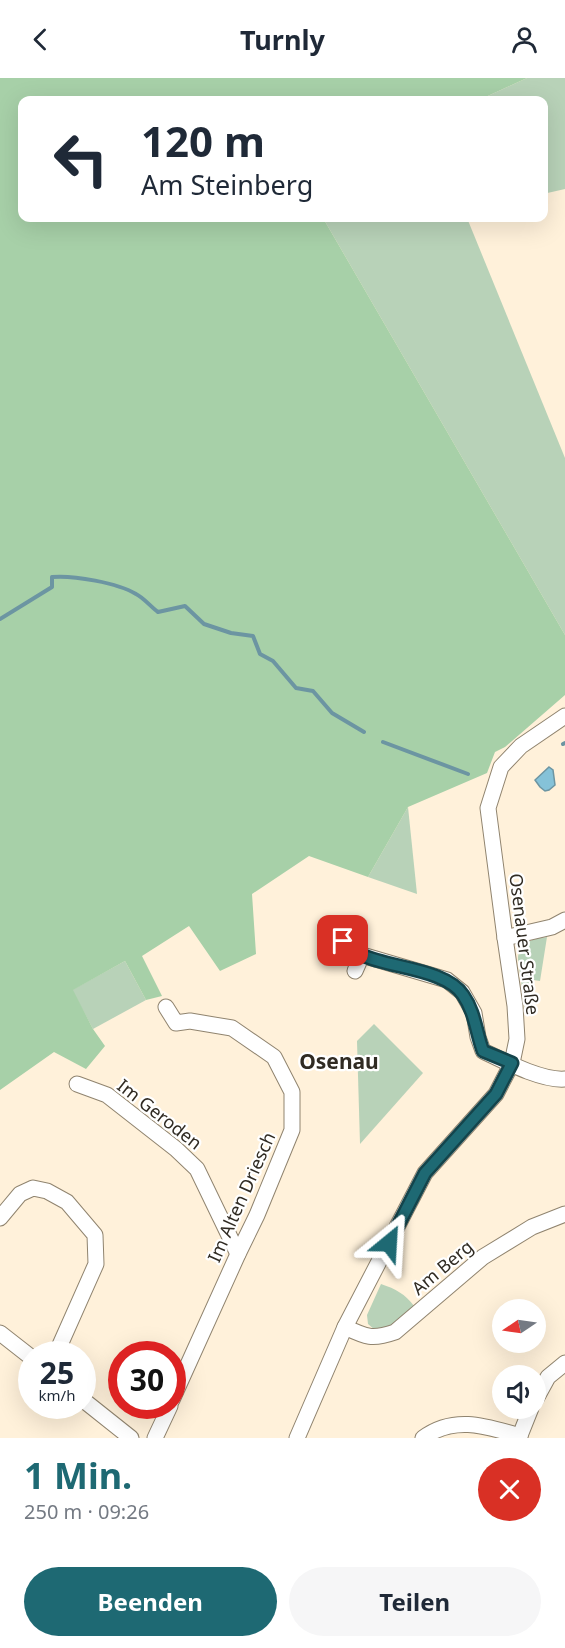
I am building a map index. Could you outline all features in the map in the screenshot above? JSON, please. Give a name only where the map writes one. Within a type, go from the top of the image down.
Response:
[{"type":"street","name":"Osenauer Straße","points":[[297,1438],[345,1327],[425,1173],[496,1094],[512,1063],[517,1039],[515,1005],[488,808],[501,767],[521,746],[565,716]]},
{"type":"street","points":[[505,938],[552,927],[565,920]]},
{"type":"street","points":[[343,941],[362,955],[447,980],[462,992],[474,1013],[483,1051],[533,1073],[555,1080],[565,1079]]},
{"type":"street","points":[[355,971],[362,955]]},
{"type":"street","name":"Im Alten Driesch","points":[[166,1007],[176,1023],[190,1021],[232,1028],[274,1057],[292,1092],[292,1130],[258,1215],[186,1369]]},
{"type":"street","name":"Im Geroden","points":[[77,1084],[107,1095],[176,1149],[197,1169],[238,1254]]},
{"type":"street","points":[[0,1218],[20,1194],[33,1188],[47,1191],[67,1202],[94,1235],[96,1264],[62,1341]]},
{"type":"street","name":"Am Berg","points":[[345,1327],[365,1336],[380,1337],[395,1332],[483,1257],[532,1227],[565,1214]]},
{"type":"street","points":[[0,1333],[18,1347]]},
{"type":"street","points":[[546,1380],[565,1363]]},
{"type":"street","points":[[96,1410],[131,1438]]},
{"type":"street","points":[[155,1438],[164,1419]]},
{"type":"street","points":[[423,1438],[429,1433],[453,1425],[481,1424],[520,1437],[527,1419]]},
{"type":"green space","points":[[0,78],[527,78],[488,96],[18,96],[18,222],[325,222],[565,635],[565,695],[505,747],[495,752],[487,773],[408,807],[368,877],[309,856],[252,894],[256,954],[220,971],[189,926],[142,956],[162,996],[146,1000],[125,961],[73,990],[93,1029],[105,1046],[86,1069],[54,1052],[0,1090]]},
{"type":"green space","points":[[527,78],[565,78],[565,189],[548,193],[548,96],[488,96]]},
{"type":"green space","points":[[325,222],[469,222],[565,458],[565,635]]},
{"type":"green space","points":[[408,807],[417,894],[368,877]]},
{"type":"green space","points":[[547,937],[540,981],[533,980],[531,1005],[526,1016],[518,960],[520,949],[527,942]]},
{"type":"green space","points":[[125,961],[146,1000],[93,1029],[72,990]]},
{"type":"green space","points":[[374,1024],[423,1073],[360,1144],[357,1041]]},
{"type":"green space","points":[[381,1284],[400,1292],[414,1306],[392,1324],[375,1330],[368,1324],[367,1315]]},
{"type":"water","points":[[549,767],[553,770],[555,785],[545,791],[535,780]]},
{"type":"waterway","points":[[0,619],[52,587],[52,577],[83,579],[118,586],[139,596],[158,612],[185,606],[204,624],[231,633],[253,636],[260,654],[273,661],[296,688],[313,691],[332,713],[364,732]]},
{"type":"waterway","points":[[383,742],[468,774]]},
{"type":"district","name":"Osenau","points":[[339,1061]]},
{"type":"route","points":[[343,941],[362,955],[447,980],[462,992],[474,1013],[483,1051],[512,1063],[496,1094],[425,1173],[389,1243]]}]
